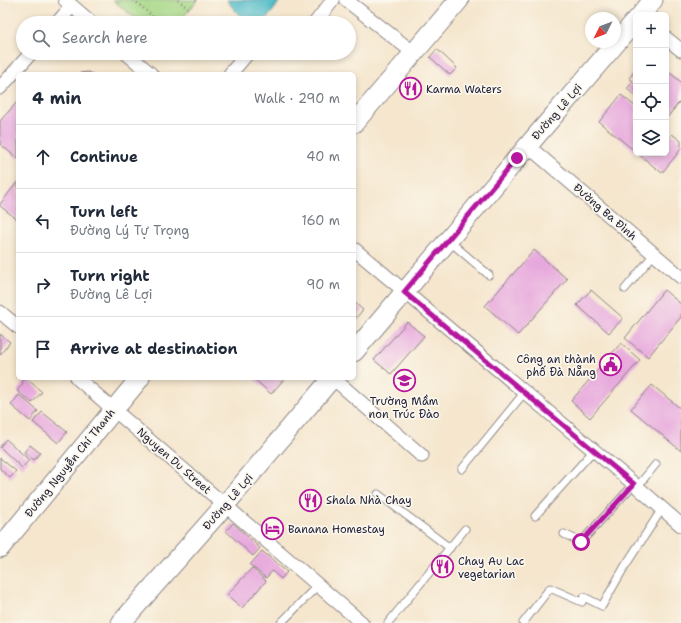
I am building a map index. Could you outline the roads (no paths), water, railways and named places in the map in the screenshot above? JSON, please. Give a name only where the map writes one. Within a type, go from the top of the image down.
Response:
[{"type":"street","points":[[320,16],[333,0]]},
{"type":"street","points":[[346,0],[414,53]]},
{"type":"street","points":[[356,121],[460,0]]},
{"type":"street","points":[[643,12],[653,0]]},
{"type":"street","points":[[61,16],[68,3],[84,16]]},
{"type":"street","name":"Đường Lê Lợi","points":[[356,350],[633,24]]},
{"type":"street","points":[[669,40],[681,50]]},
{"type":"street","points":[[0,88],[25,60]]},
{"type":"street","points":[[134,60],[149,72]]},
{"type":"street","points":[[232,72],[242,60]]},
{"type":"street","name":"Đường Ba Đình","points":[[528,146],[681,277]]},
{"type":"street","points":[[356,251],[524,393],[594,450],[681,525]]},
{"type":"street","points":[[0,312],[16,325]]},
{"type":"street","name":"Nguyen Du Street","points":[[79,380],[362,623]]},
{"type":"street","name":"Đường Nguyễn Chí Thanh","points":[[0,548],[138,380]]},
{"type":"street","name":"Đường Lê Lợi","points":[[121,623],[225,505],[330,380]]},
{"type":"street","points":[[334,380],[422,456]]},
{"type":"lane","points":[[448,240],[489,276]]},
{"type":"lane","points":[[625,289],[654,254]]},
{"type":"lane","points":[[462,469],[524,393]]},
{"type":"lane","points":[[535,516],[594,450]]},
{"type":"lane","points":[[564,534],[581,542],[656,464]]},
{"type":"lane","points":[[378,494],[450,548]]},
{"type":"lane","points":[[523,623],[550,588],[582,602],[584,597],[602,606],[625,566],[662,509]]},
{"type":"lane","points":[[388,623],[465,529]]},
{"type":"lane","points":[[281,623],[318,585]]},
{"type":"water","points":[[227,0],[280,0],[269,16],[240,16]]},
{"type":"place","name":"Karma Waters","points":[[411,89]]},
{"type":"place","name":"Công an thành phố Đà Nẵng","points":[[611,365]]},
{"type":"place","name":"Trường Mầm non Trúc Đào","points":[[404,381]]},
{"type":"place","name":"Shala Nhà Chay","points":[[311,500]]},
{"type":"place","name":"Banana Homestay","points":[[272,529]]},
{"type":"place","name":"Chay Au Lac vegetarian","points":[[443,567]]}]
